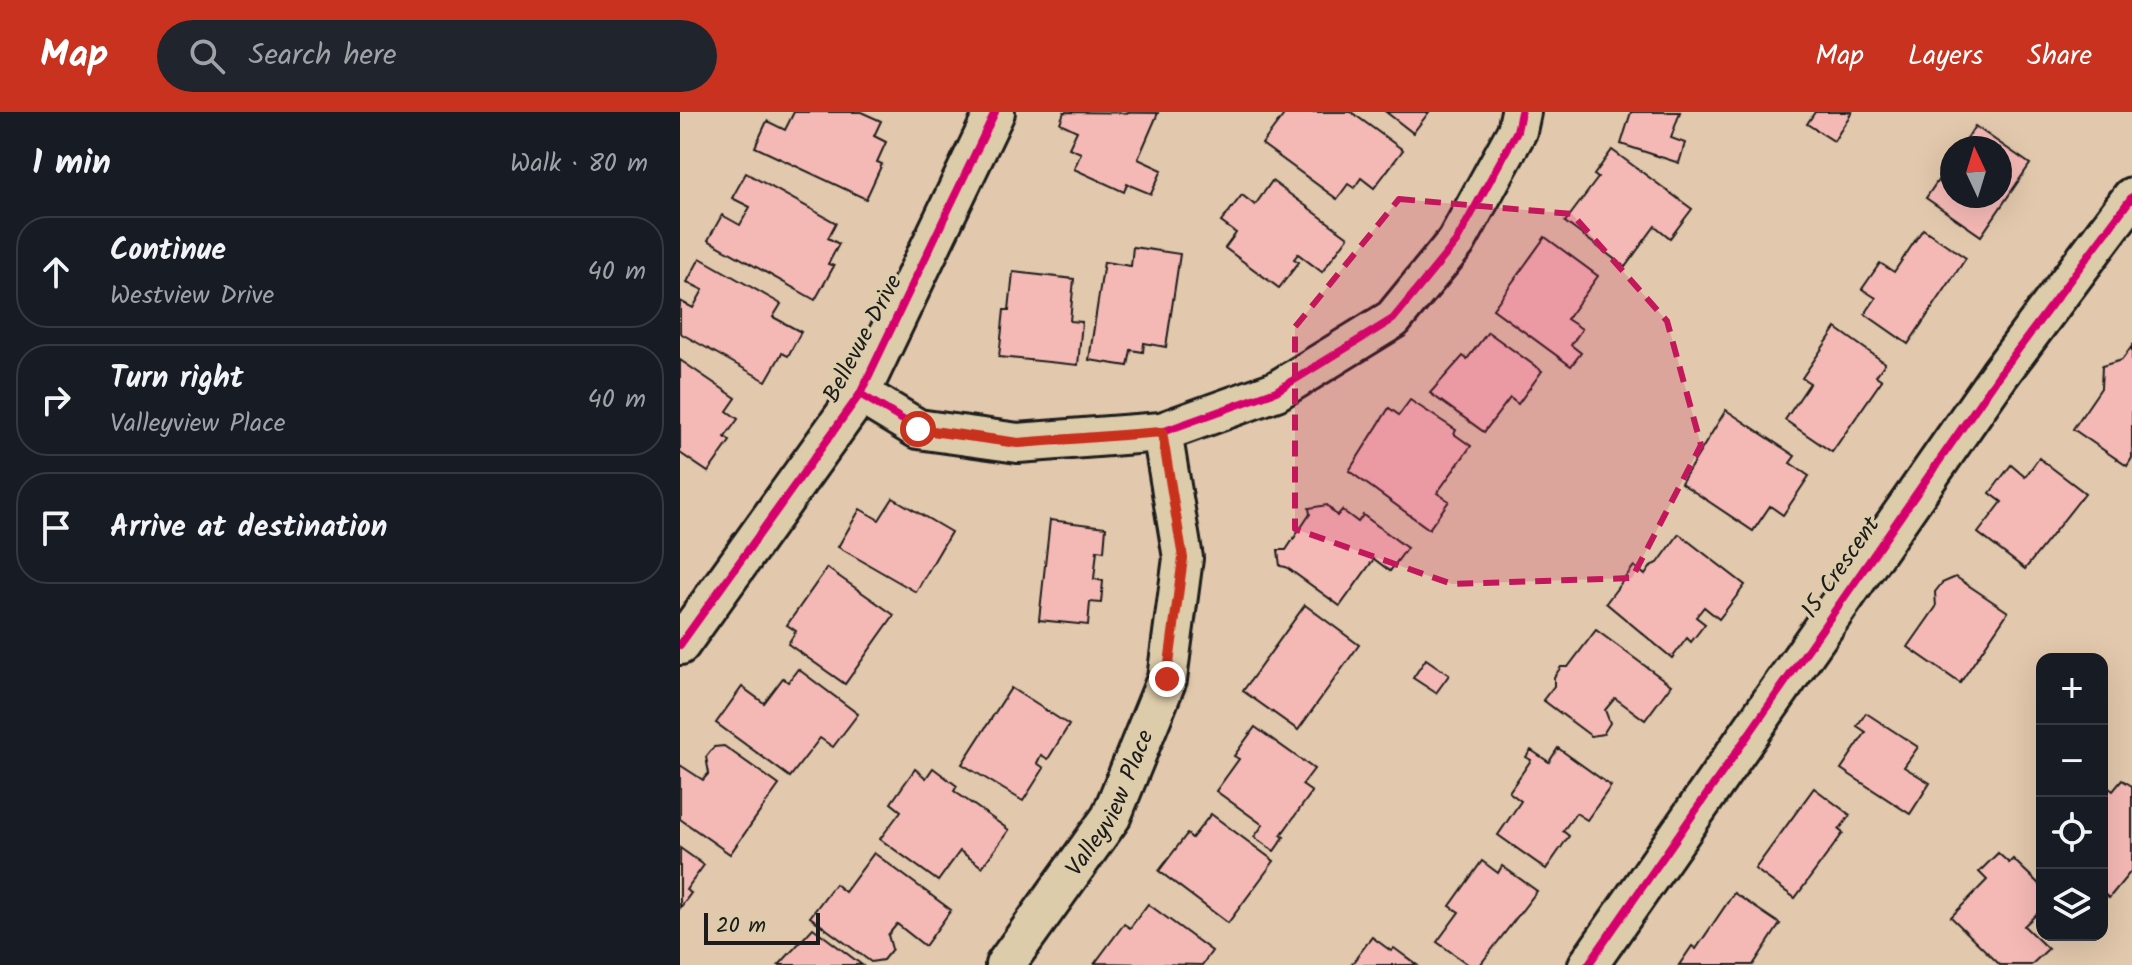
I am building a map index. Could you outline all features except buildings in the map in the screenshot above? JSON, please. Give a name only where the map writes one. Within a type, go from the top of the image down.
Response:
[{"type":"street","name":"Bellevue Drive","points":[[680,645],[860,394],[995,112]]},
{"type":"street","points":[[860,394],[918,429],[1018,443],[1162,432],[1276,391],[1393,319],[1456,242],[1517,131],[1521,112]]},
{"type":"street","name":"15 Crescent","points":[[1588,965],[1990,388],[2132,197]]},
{"type":"street","name":"Valleyview Place","points":[[1005,965],[1111,817],[1167,679],[1183,558],[1162,432]]},
{"type":"highlighted area","points":[[1399,199],[1572,214],[1667,321],[1701,445],[1632,578],[1452,584],[1295,529],[1295,327]]},
{"type":"cycle path","points":[[680,645],[860,394],[995,112]]},
{"type":"cycle path","points":[[860,394],[918,429],[1018,443],[1162,432],[1276,391],[1393,319],[1456,242],[1517,131],[1521,112]]},
{"type":"cycle path","points":[[1588,965],[1999,375],[2132,197]]},
{"type":"route","points":[[918,429],[1018,443],[1162,432],[1183,558],[1167,679]]}]
